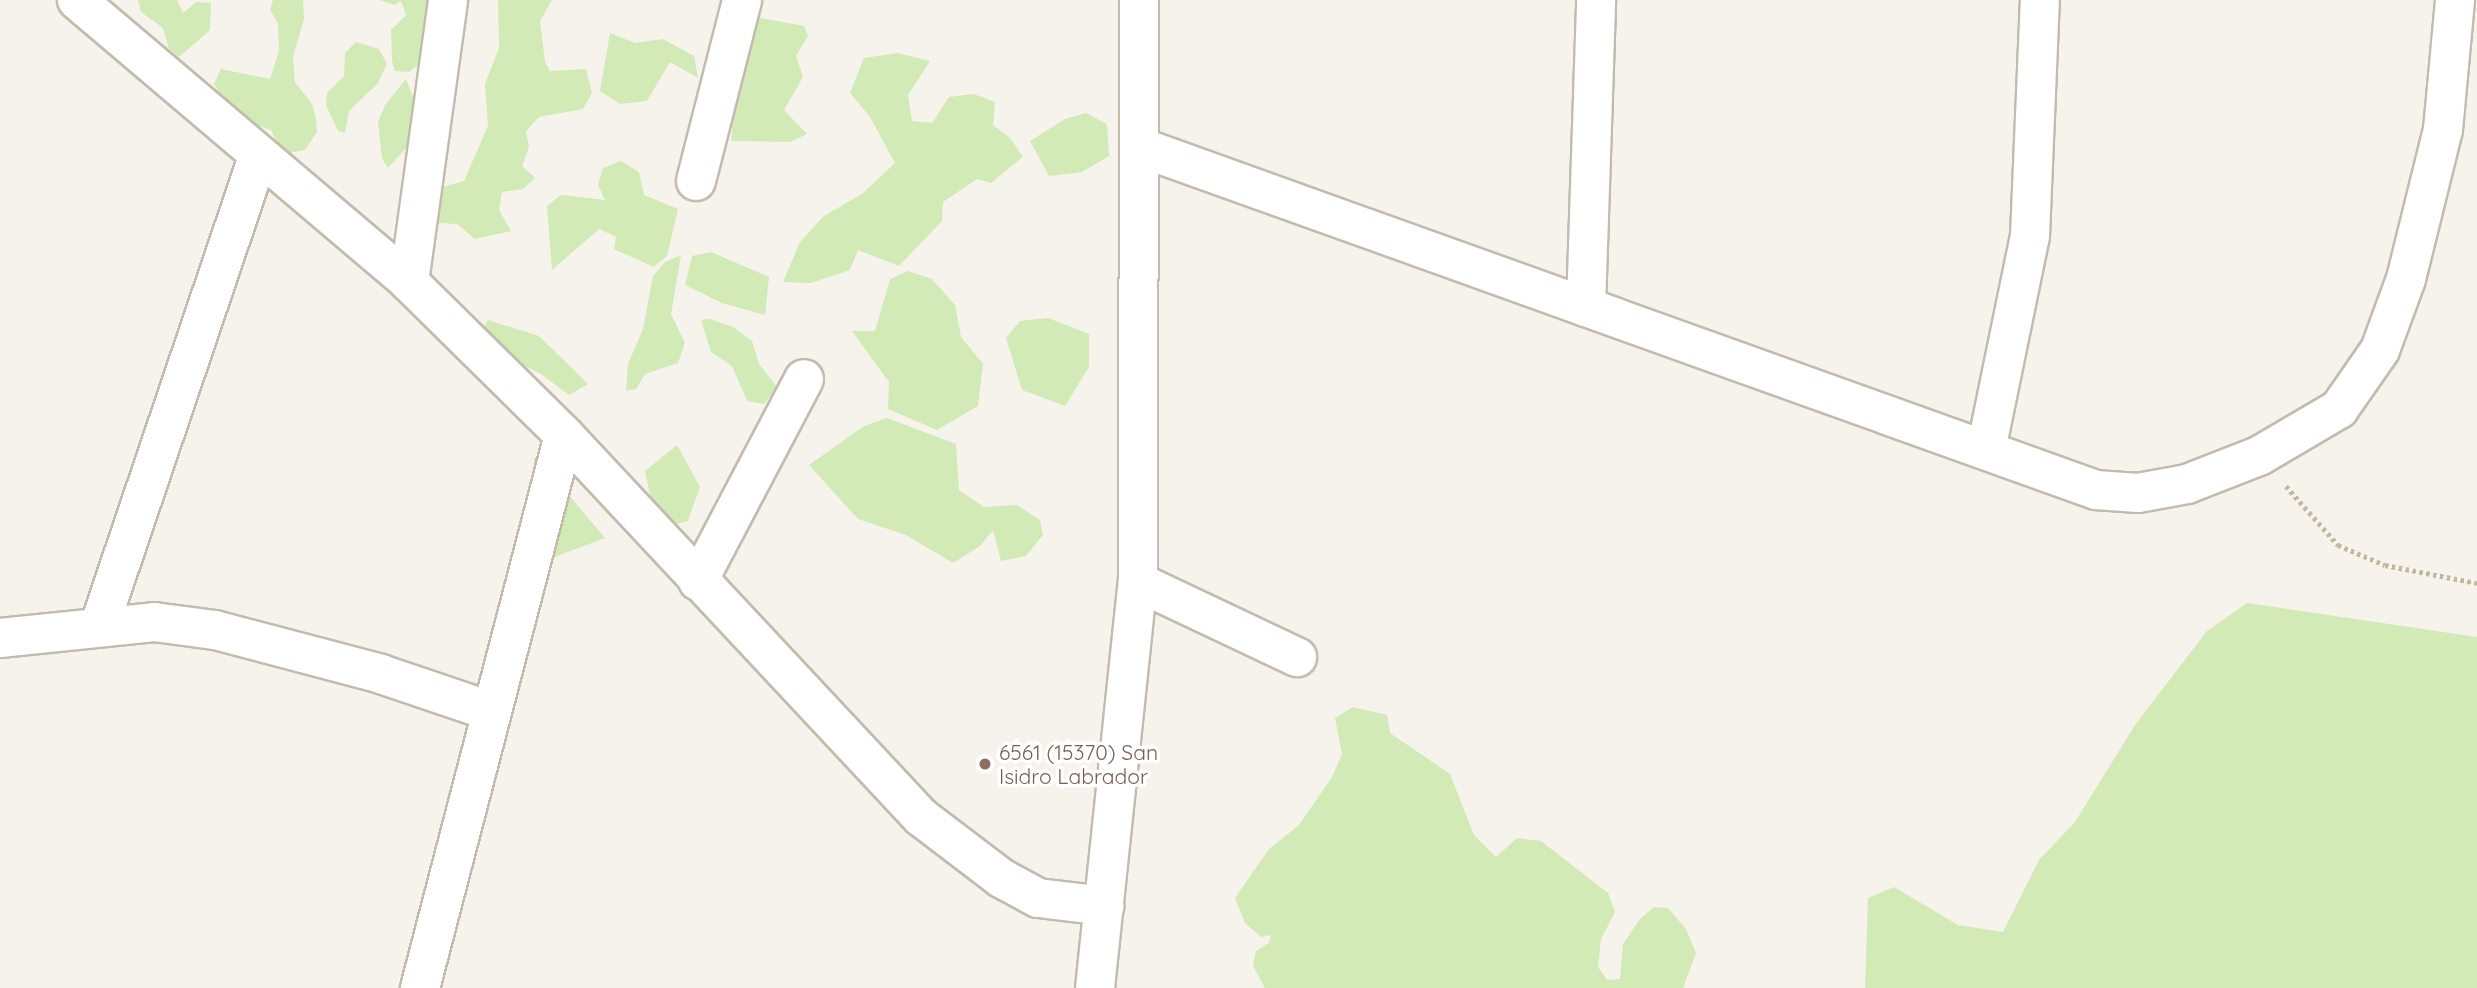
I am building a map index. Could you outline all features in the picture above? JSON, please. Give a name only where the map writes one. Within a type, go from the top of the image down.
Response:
[{"type":"street","points":[[77,0],[409,282],[564,435],[921,817],[956,846],[1038,898],[1105,906]]},
{"type":"street","points":[[409,282],[448,0]]},
{"type":"street","points":[[696,181],[742,0]]},
{"type":"street","points":[[1095,988],[1138,582],[1139,0]]},
{"type":"street","points":[[1586,307],[1596,0]]},
{"type":"street","points":[[1986,450],[2029,236],[2040,0]]},
{"type":"street","points":[[1140,148],[2096,490],[2138,493],[2187,484],[2259,457],[2339,409],[2380,350],[2406,279],[2443,130],[2455,0]]},
{"type":"street","points":[[99,626],[260,155]]},
{"type":"street","points":[[698,581],[804,379]]},
{"type":"street","points":[[419,988],[564,435]]},
{"type":"street","points":[[1138,582],[1297,657]]},
{"type":"street","points":[[0,638],[154,622],[215,630],[381,674],[490,711]]},
{"type":"path","points":[[2259,457],[2338,545],[2385,565],[2477,583]]},
{"type":"green space","points":[[138,0],[177,0],[183,13],[196,2],[211,3],[210,30],[179,57],[169,49],[163,28],[141,12]]},
{"type":"green space","points":[[273,0],[303,0],[304,19],[293,57],[295,82],[312,104],[316,119],[317,132],[305,150],[289,153],[279,146],[271,130],[233,117],[214,84],[221,69],[270,79],[279,51],[278,24],[270,9]]},
{"type":"green space","points":[[380,0],[436,0],[420,63],[409,72],[395,71],[392,61],[391,30],[406,15],[401,1],[394,5]]},
{"type":"green space","points":[[498,0],[552,0],[540,21],[545,62],[550,71],[586,69],[592,93],[583,109],[539,117],[526,131],[529,147],[522,166],[535,178],[523,189],[502,192],[499,210],[511,231],[475,239],[457,224],[438,223],[443,187],[464,181],[488,126],[485,84],[499,48]]},
{"type":"green space","points":[[760,18],[804,26],[808,36],[796,56],[803,77],[784,110],[807,134],[790,142],[731,141],[739,36]]},
{"type":"green space","points":[[610,33],[635,43],[663,39],[694,56],[698,78],[670,62],[647,101],[620,104],[600,91]]},
{"type":"green space","points":[[356,42],[379,49],[387,64],[378,83],[349,111],[345,133],[338,131],[326,105],[327,93],[344,76],[345,53]]},
{"type":"green space","points":[[898,53],[930,61],[908,95],[912,121],[932,123],[949,97],[974,94],[995,102],[993,125],[1010,138],[1023,157],[991,183],[977,179],[943,202],[942,221],[899,266],[858,250],[850,270],[811,283],[783,282],[800,242],[824,216],[862,194],[895,163],[870,117],[850,93],[864,58]]},
{"type":"green space","points":[[406,79],[420,115],[416,137],[388,168],[382,158],[378,122],[385,105]]},
{"type":"green space","points":[[1086,113],[1107,124],[1109,156],[1082,172],[1049,176],[1030,141],[1065,119]]},
{"type":"green space","points":[[621,161],[639,172],[644,195],[678,209],[667,256],[654,267],[614,249],[616,237],[599,229],[552,270],[547,206],[561,195],[605,200],[598,185],[603,168]]},
{"type":"green space","points":[[711,252],[769,277],[765,315],[722,303],[685,285],[692,256]]},
{"type":"green space","points":[[681,255],[671,314],[685,343],[678,363],[645,374],[636,389],[626,391],[628,364],[643,329],[653,276],[665,262]]},
{"type":"green space","points":[[908,271],[932,279],[955,305],[961,337],[983,364],[978,406],[937,430],[888,409],[889,382],[852,331],[875,331],[890,279]]},
{"type":"green space","points":[[1048,318],[1089,334],[1089,367],[1065,406],[1022,390],[1006,338],[1020,321]]},
{"type":"green space","points":[[710,319],[733,327],[752,341],[759,364],[777,387],[764,404],[747,401],[732,366],[711,352],[701,320]]},
{"type":"green space","points":[[488,320],[539,336],[588,384],[569,395],[541,374],[474,341]]},
{"type":"green space","points":[[887,418],[956,444],[959,490],[984,507],[1017,505],[1040,520],[1043,535],[1026,556],[1001,561],[993,530],[980,546],[953,563],[906,535],[858,519],[809,465],[864,426]]},
{"type":"green space","points":[[677,445],[700,487],[688,521],[670,526],[653,510],[645,471]]},
{"type":"green space","points":[[534,457],[605,538],[544,561],[536,560]]},
{"type":"green space","points":[[2247,603],[2477,637],[2477,988],[1865,988],[1868,898],[1894,887],[1958,925],[2003,932],[2039,860],[2075,822],[2135,725],[2207,631]]},
{"type":"green space","points":[[1353,707],[1387,715],[1390,733],[1450,774],[1474,835],[1496,857],[1517,838],[1541,841],[1608,893],[1615,912],[1601,939],[1598,967],[1607,980],[1620,979],[1623,944],[1640,919],[1654,907],[1668,908],[1686,929],[1696,953],[1683,988],[1265,988],[1253,966],[1256,951],[1269,943],[1271,935],[1261,937],[1245,923],[1235,898],[1269,849],[1299,825],[1332,777],[1342,754],[1335,718]]},
{"type":"place","name":"6561 (15370) San Isidro Labrador","points":[[985,764]]}]
